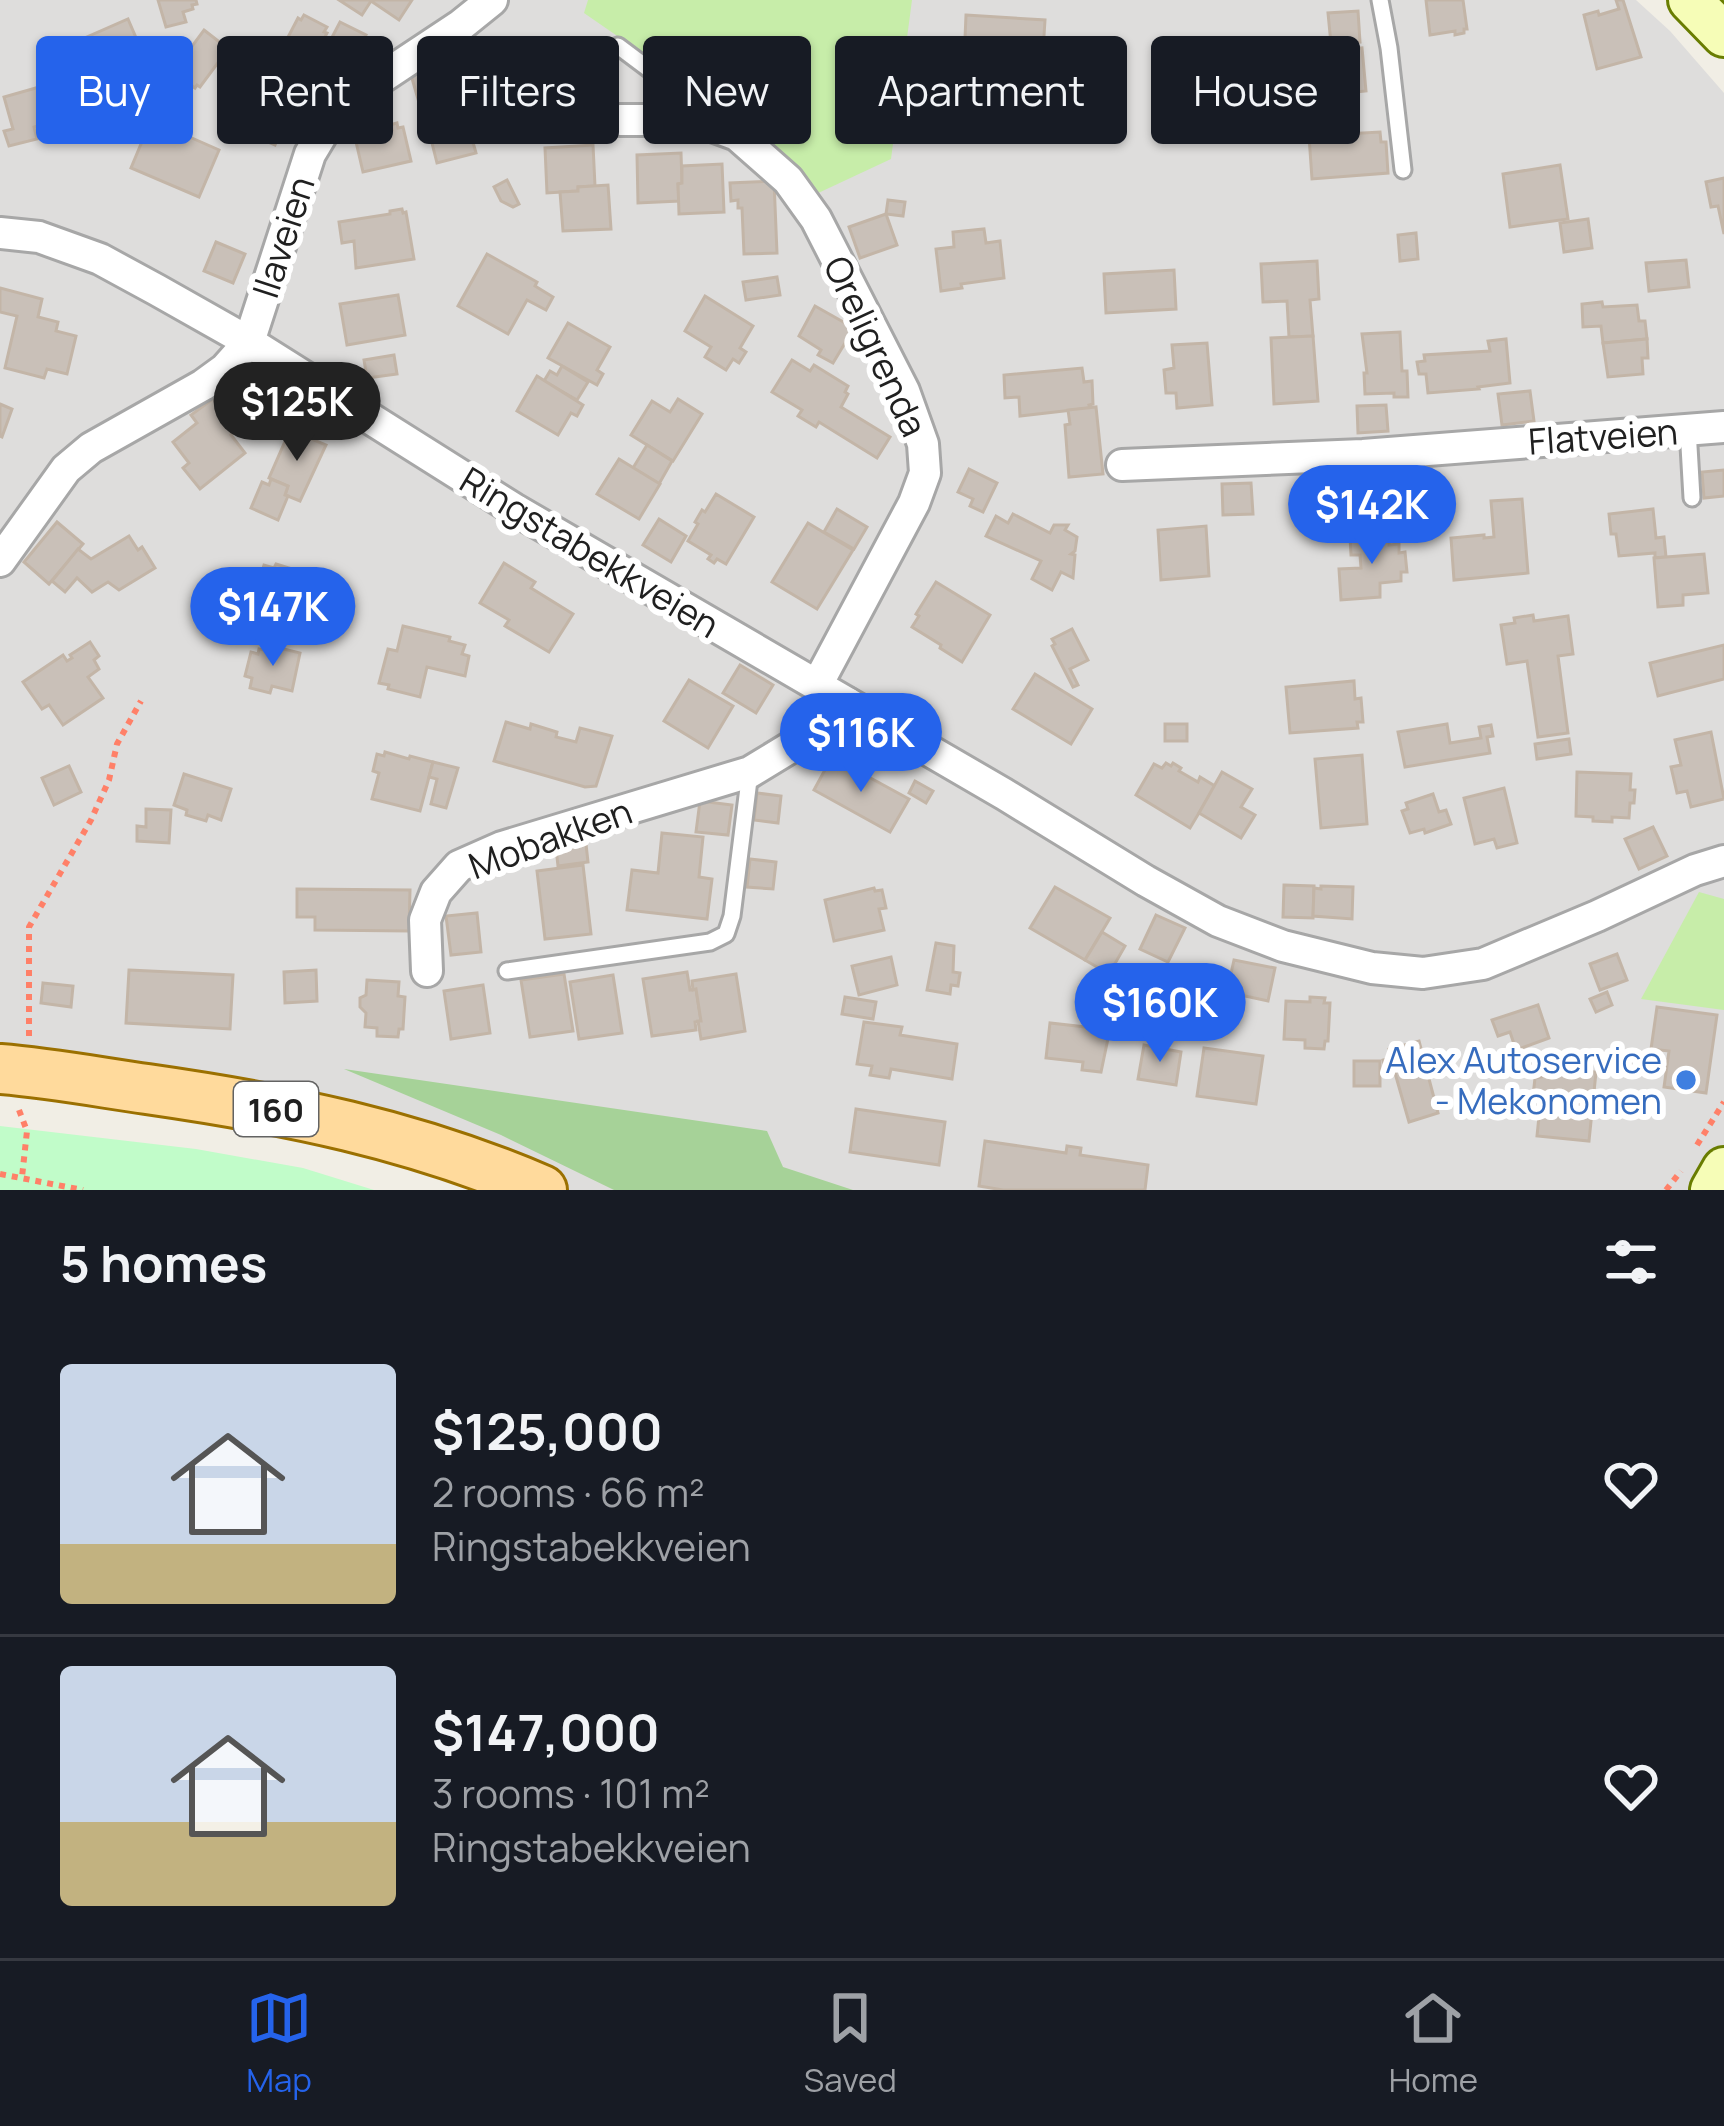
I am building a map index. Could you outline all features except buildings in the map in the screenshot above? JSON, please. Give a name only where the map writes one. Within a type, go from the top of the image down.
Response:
[{"type":"main road","points":[[1690,0],[1724,35]]},
{"type":"main road","name":"160","points":[[16,1070],[280,1110],[422,1144],[542,1190]]},
{"type":"main road","points":[[1712,1190],[1724,1168]]},
{"type":"street","name":"Ilaveien","points":[[249,343],[310,154],[325,129],[366,88],[492,0]]},
{"type":"street","name":"Oreligrenda","points":[[620,120],[643,120]]},
{"type":"street","name":"Oreligrenda","points":[[747,144],[788,180],[816,219],[904,391],[922,444],[925,473],[914,503],[817,685]]},
{"type":"street","name":"Ringstabekkveien","points":[[0,233],[39,237],[100,260],[249,343],[514,509],[1146,881],[1218,921],[1283,946],[1372,968],[1423,973],[1483,964],[1724,861]]},
{"type":"street","points":[[0,561],[66,469],[91,448],[203,385],[249,343]]},
{"type":"street","name":"Flatveien","points":[[1122,465],[1363,455],[1724,427]]},
{"type":"street","name":"Mobakken","points":[[427,971],[425,920],[436,892],[460,866],[502,847],[750,772],[819,730],[847,703]]},
{"type":"lane","points":[[1380,0],[1403,170]]},
{"type":"lane","points":[[1688,429],[1692,498]]},
{"type":"lane","points":[[507,970],[710,942],[726,934],[750,772]]},
{"type":"path","points":[[22,1177],[28,1131],[16,1070],[29,927],[91,820],[109,780],[117,744],[141,700]]},
{"type":"path","points":[[0,1174],[83,1190]]},
{"type":"shaded area","points":[[0,0],[1636,0],[1724,93],[1724,1166],[1712,1190],[527,1190],[0,1067]]},
{"type":"green space","points":[[588,0],[912,0],[907,36],[835,36],[835,144],[893,144],[891,159],[814,195],[767,144],[811,144],[811,36],[643,36],[643,54],[584,13]]},
{"type":"green space","points":[[1699,892],[1724,899],[1724,1010],[1641,999]]},
{"type":"green space","points":[[344,1069],[767,1131],[783,1167],[853,1190],[614,1190],[501,1135]]},
{"type":"green space","points":[[0,1126],[196,1149],[303,1168],[374,1190],[0,1190]]},
{"type":"place","name":"Alex Autoservice - Mekonomen","points":[[1686,1080]]}]
